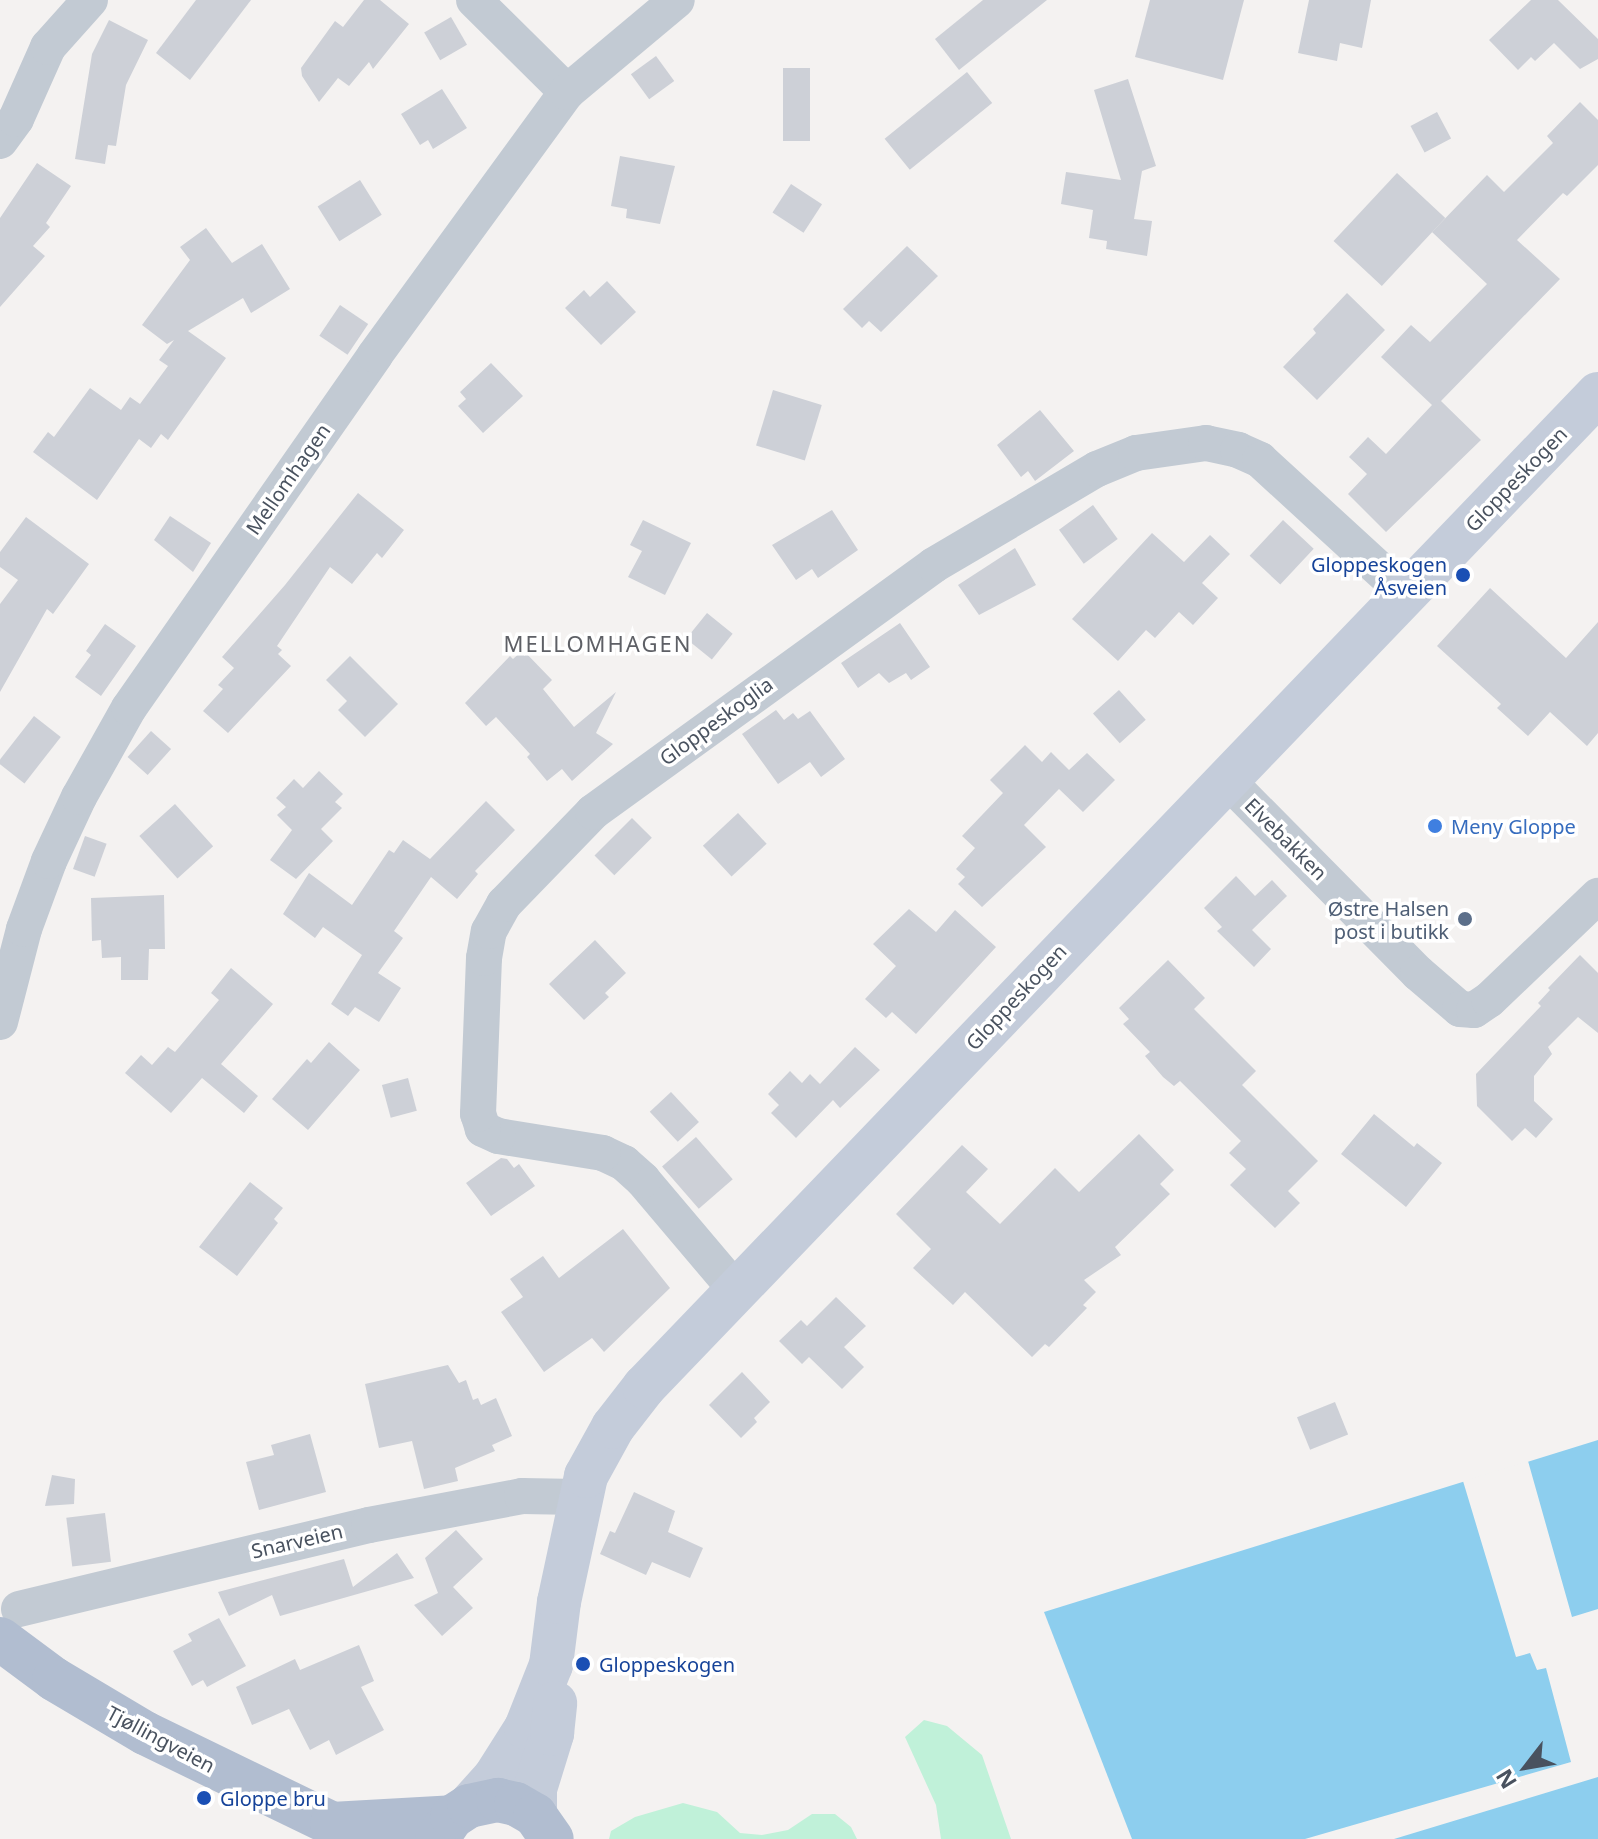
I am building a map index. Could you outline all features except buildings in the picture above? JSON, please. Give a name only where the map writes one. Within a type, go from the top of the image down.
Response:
[{"type":"main road","name":"Gloppeskogen","points":[[453,1820],[518,1745],[551,1665],[579,1497],[603,1443],[636,1397],[735,1289],[1598,394]]},
{"type":"main road","name":"Tjøllingveien","points":[[10,1624],[54,1679],[145,1733],[342,1832],[453,1820],[498,1800],[516,1804],[544,1827]]},
{"type":"main road","name":"Gloppeskogen","points":[[544,1827],[535,1789],[552,1734],[555,1705],[551,1665]]},
{"type":"street","points":[[0,141],[16,119],[48,47],[90,0]]},
{"type":"street","points":[[474,0],[567,92]]},
{"type":"street","name":"Mellomhagen","points":[[0,1022],[12,922],[129,708],[366,367],[567,92],[677,0]]},
{"type":"street","name":"Gloppeskoglia","points":[[735,1289],[643,1180],[624,1163],[603,1153],[498,1136],[483,1129],[478,1114],[480,1019],[489,931],[504,904],[537,869],[593,812],[934,565],[1097,469],[1136,453],[1206,443],[1238,450],[1260,460],[1406,594]]},
{"type":"street","name":"Elvebakken","points":[[1227,780],[1418,973],[1460,1009],[1474,1010],[1489,1000],[1598,896]]},
{"type":"street","name":"Snarveien","points":[[10,1624],[369,1525],[522,1496],[579,1497]]},
{"type":"green space","points":[[924,1720],[947,1726],[982,1755],[1011,1839],[941,1839],[936,1805],[905,1737]]},
{"type":"green space","points":[[683,1803],[717,1812],[740,1833],[762,1835],[788,1830],[812,1814],[835,1814],[851,1827],[857,1839],[609,1839],[611,1831],[635,1817]]},
{"type":"water","points":[[1598,1440],[1598,1839],[1132,1839],[1044,1612]]},
{"type":"pier","points":[[1528,1461],[1572,1617],[1598,1609],[1598,1777],[1394,1839],[1305,1839],[1571,1762],[1546,1668],[1537,1670],[1530,1653],[1516,1657],[1463,1481]]},
{"type":"place","name":"Gloppeskogen Åsveien","points":[[1463,575]]},
{"type":"place","name":"Meny Gloppe","points":[[1435,826]]},
{"type":"place","name":"Østre Halsen post i butikk","points":[[1465,919]]},
{"type":"place","name":"Gloppeskogen","points":[[583,1664]]},
{"type":"place","name":"Gloppe bru","points":[[204,1798]]},
{"type":"district","name":"MELLOMHAGEN","points":[[598,644]]}]
